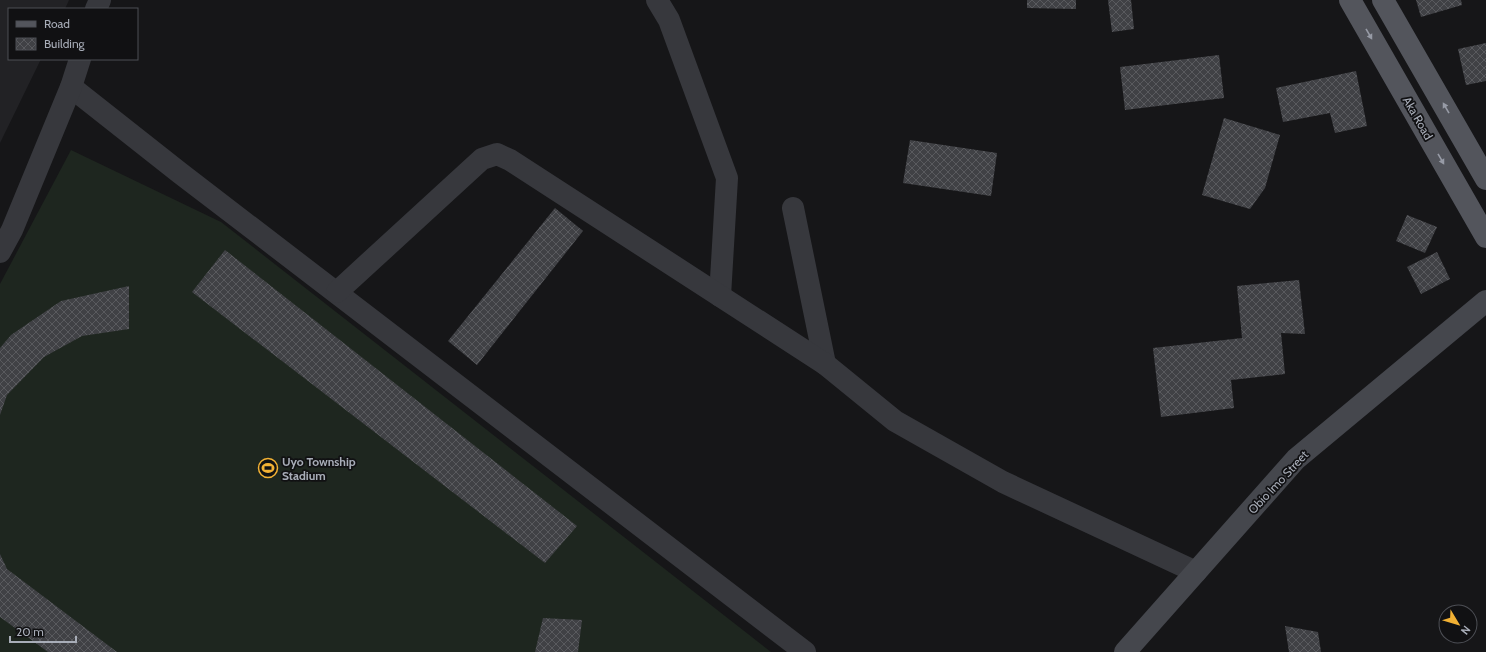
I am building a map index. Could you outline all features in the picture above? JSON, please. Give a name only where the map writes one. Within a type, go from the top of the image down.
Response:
[{"type":"main road","name":"Aka Road","points":[[1350,0],[1486,237]]},
{"type":"main road","points":[[1383,0],[1486,178]]},
{"type":"street","points":[[657,0],[669,20],[727,178],[720,296]]},
{"type":"street","points":[[0,252],[12,230],[71,87],[80,60]]},
{"type":"street","points":[[71,87],[186,178],[337,292],[805,652]]},
{"type":"street","points":[[337,292],[482,159],[497,154],[510,160],[825,364],[895,421],[1003,482],[1196,572]]},
{"type":"street","points":[[793,208],[825,364]]},
{"type":"street","name":"Obio Imo Street","points":[[1125,652],[1296,459],[1486,301]]},
{"type":"shaded area","points":[[0,0],[69,0],[65,8],[8,8],[8,60],[41,60],[0,143]]},
{"type":"shaded area","name":"Uyo Township Stadium","points":[[71,150],[221,222],[771,652],[0,652],[0,284]]},
{"type":"building","points":[[1027,0],[1076,0],[1076,9],[1027,8]]},
{"type":"building","points":[[1108,0],[1131,0],[1134,29],[1112,32]]},
{"type":"building","points":[[1416,0],[1461,0],[1462,5],[1421,17]]},
{"type":"building","points":[[1486,43],[1486,81],[1466,85],[1458,49]]},
{"type":"building","points":[[1219,55],[1224,98],[1125,110],[1120,67]]},
{"type":"building","points":[[1356,71],[1367,126],[1335,133],[1330,113],[1283,122],[1276,88]]},
{"type":"building","points":[[1224,118],[1280,135],[1265,188],[1250,209],[1202,195]]},
{"type":"building","points":[[910,140],[997,153],[991,196],[903,183]]},
{"type":"building","points":[[555,208],[583,231],[477,365],[448,341]]},
{"type":"building","points":[[1407,215],[1437,227],[1425,253],[1396,241]]},
{"type":"building","points":[[225,250],[577,526],[545,563],[192,292]]},
{"type":"building","points":[[1437,252],[1450,279],[1421,294],[1407,267]]},
{"type":"building","points":[[1299,280],[1305,334],[1281,333],[1285,374],[1231,380],[1234,408],[1161,417],[1153,348],[1242,338],[1237,286]]},
{"type":"building","points":[[129,286],[129,329],[82,336],[44,357],[7,395],[0,415],[0,348],[11,335],[61,301]]},
{"type":"building","points":[[0,554],[7,569],[117,652],[48,652],[0,617]]},
{"type":"building","points":[[543,618],[582,620],[578,652],[535,652]]},
{"type":"building","points":[[1285,626],[1318,632],[1321,652],[1289,652]]},
{"type":"place","name":"Uyo Township Stadium","points":[[268,468]]}]
